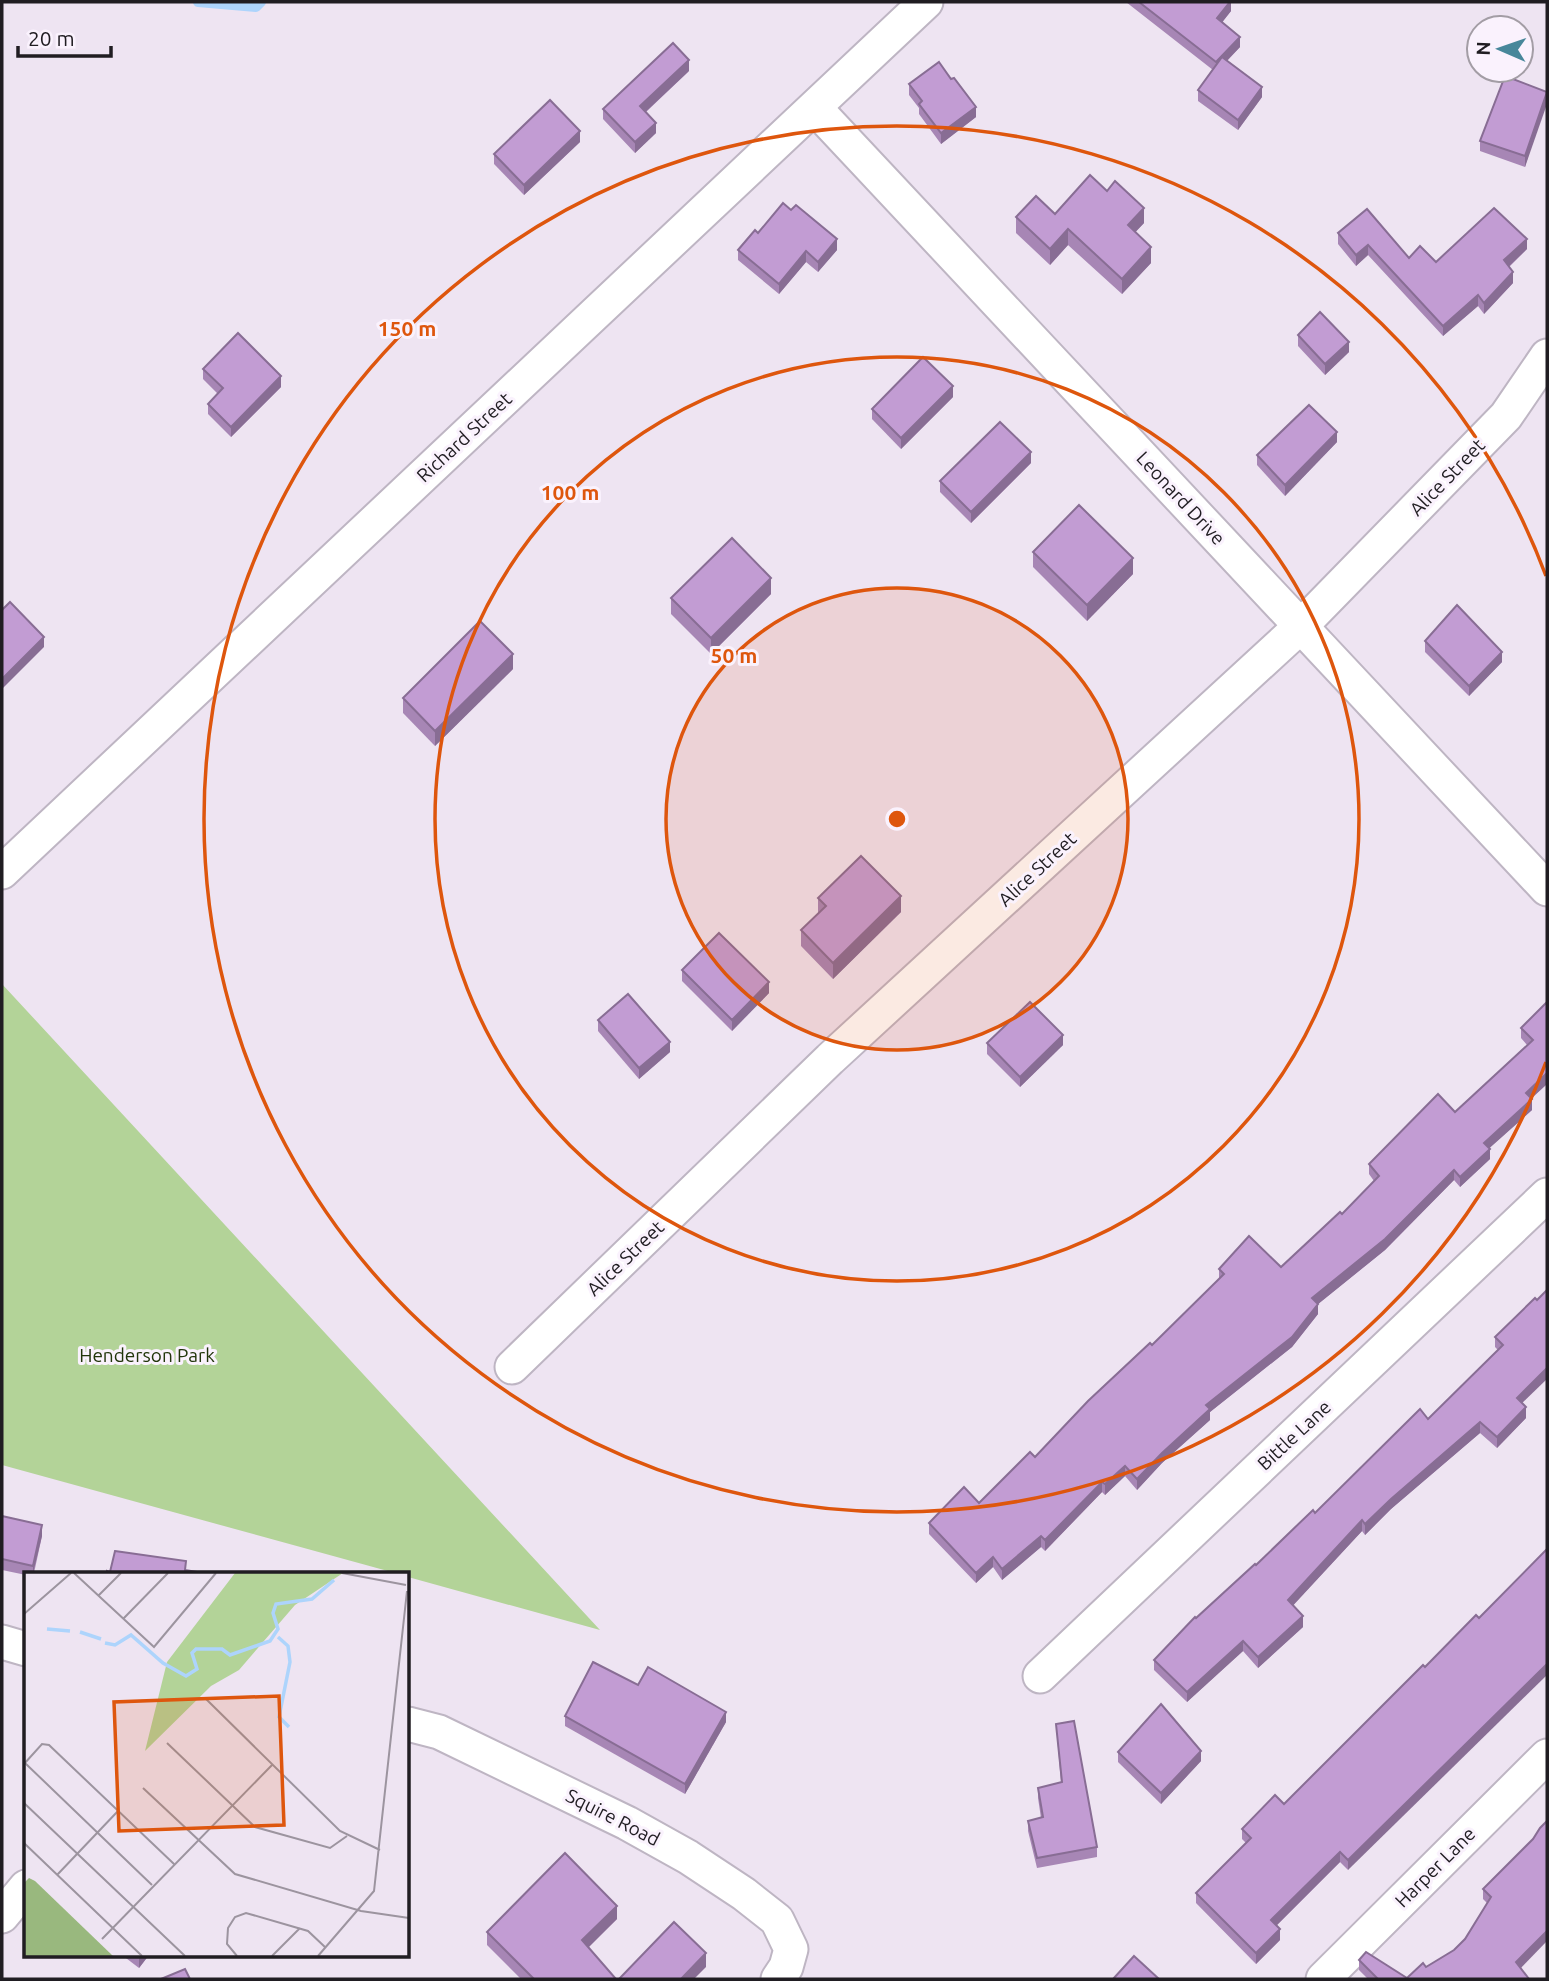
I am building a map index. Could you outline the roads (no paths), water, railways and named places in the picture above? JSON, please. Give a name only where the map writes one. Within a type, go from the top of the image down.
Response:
[{"type":"street","name":"Richard Street","points":[[2,872],[926,2]]},
{"type":"street","name":"Leonard Drive","points":[[815,108],[1547,889]]},
{"type":"street","name":"Alice Street","points":[[512,1367],[830,1059],[1301,626],[1506,416],[1547,356]]},
{"type":"street","name":"Bittle Lane","points":[[1040,1676],[1547,1195]]},
{"type":"street","points":[[2,1642],[24,1648]]},
{"type":"street","name":"Squire Road","points":[[410,1725],[439,1732],[627,1823],[688,1857],[744,1894],[777,1920],[791,1949],[786,1967],[778,1979]]},
{"type":"street","name":"Harper Lane","points":[[1323,1979],[1547,1756]]},
{"type":"street","points":[[2,1916],[24,1889]]},
{"type":"waterway","points":[[198,2],[256,7],[261,2]]},
{"type":"park label","name":"Henderson Park","points":[[147,1355]]}]
